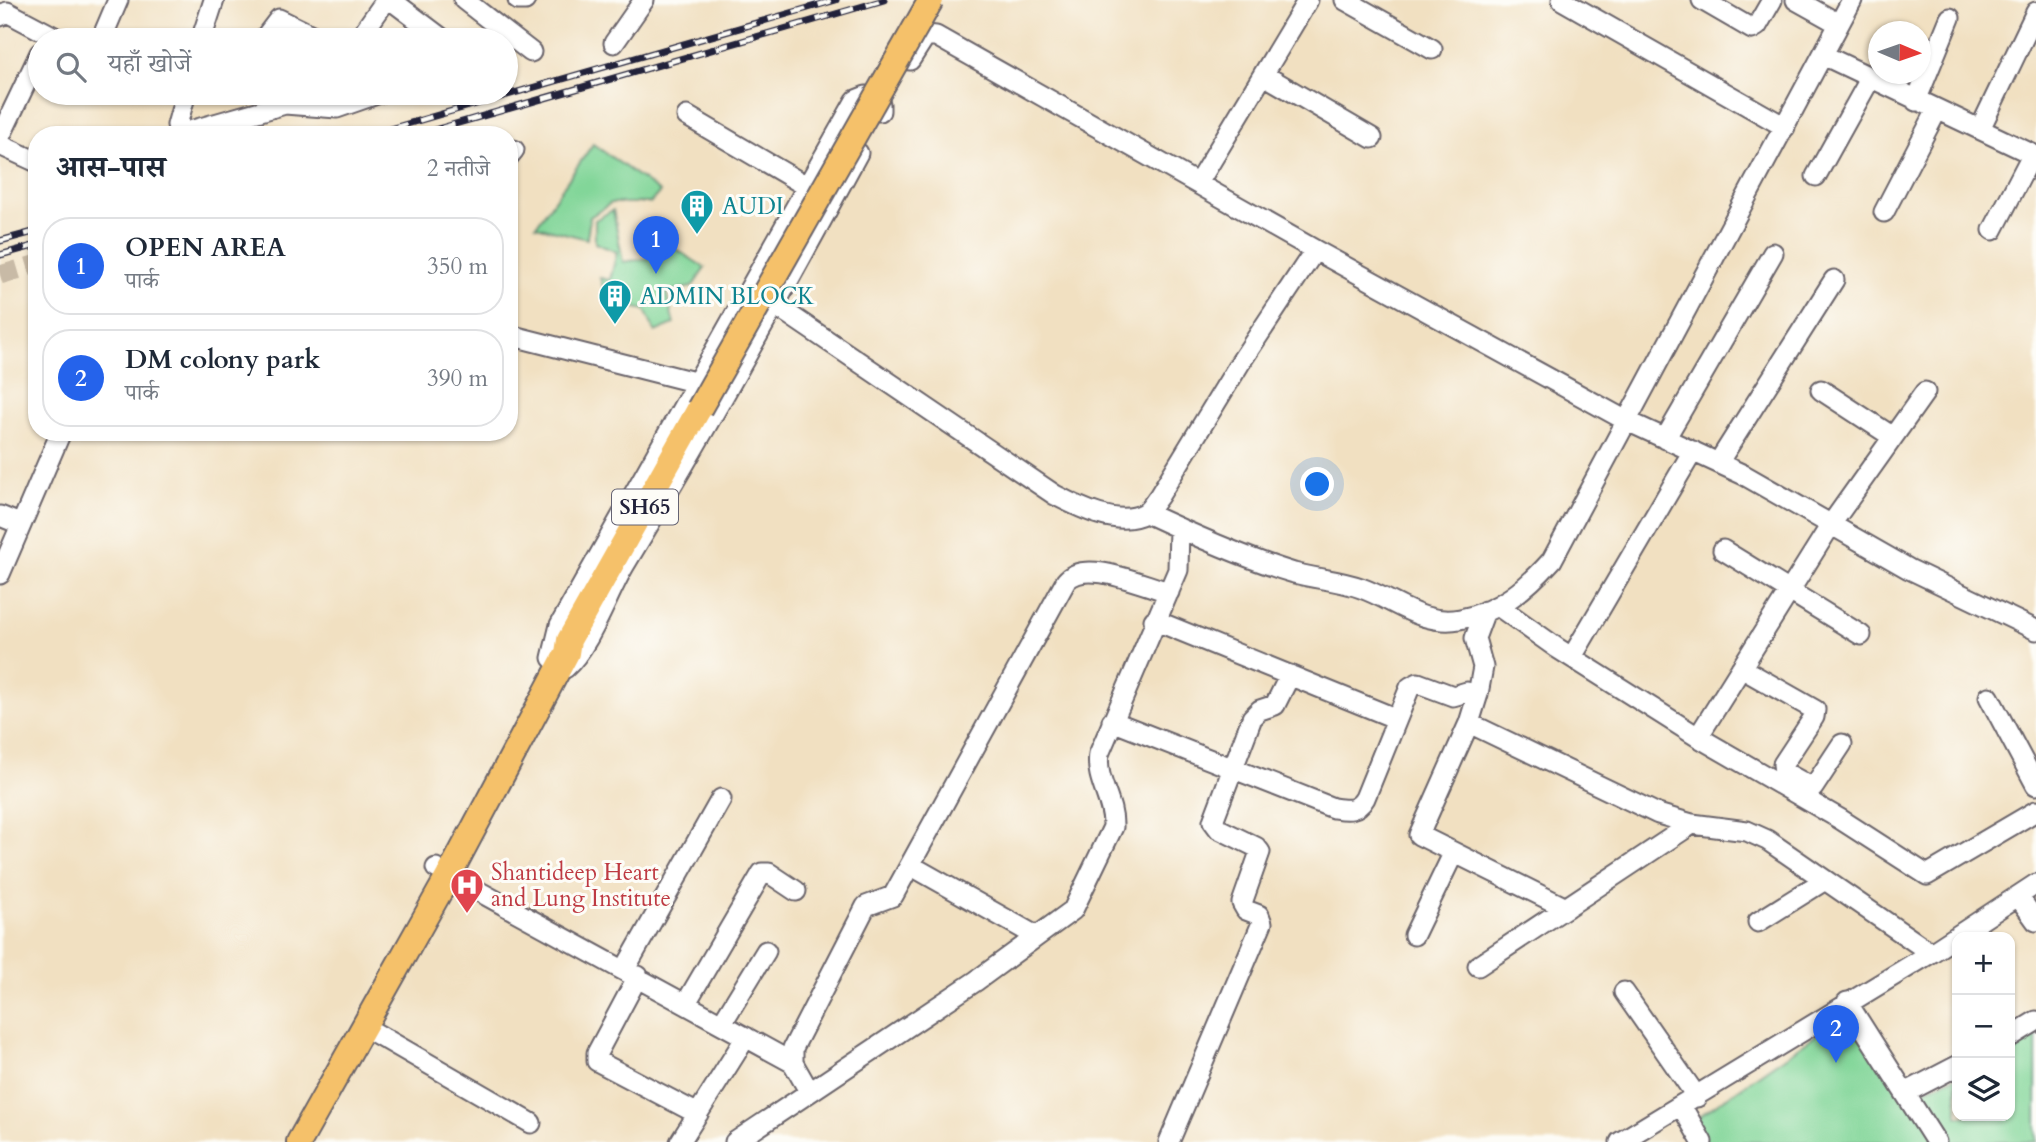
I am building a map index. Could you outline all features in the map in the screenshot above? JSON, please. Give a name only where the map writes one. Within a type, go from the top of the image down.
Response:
[{"type":"main road","name":"SH65","points":[[299,1142],[363,1027],[442,872],[554,666],[568,653],[569,640],[931,0]]},
{"type":"main road","name":"SH65","points":[[283,1142],[442,872]]},
{"type":"street","points":[[106,28],[118,0]]},
{"type":"street","points":[[206,28],[214,0]]},
{"type":"street","points":[[367,28],[388,0],[427,28]]},
{"type":"street","points":[[464,0],[500,28]]},
{"type":"street","points":[[518,0],[525,0]]},
{"type":"street","points":[[614,43],[644,0]]},
{"type":"street","points":[[1198,183],[1308,0]]},
{"type":"street","points":[[1345,0],[1432,49]]},
{"type":"street","points":[[1562,0],[1785,127]]},
{"type":"street","points":[[1702,0],[1752,29],[1757,26],[1772,0]]},
{"type":"street","points":[[1796,0],[1839,24]]},
{"type":"street","points":[[750,288],[1055,495],[1086,511],[1127,517],[1146,513],[1293,572],[1363,588],[1419,616],[1438,620],[1461,619],[1492,608],[1528,587],[1552,560],[1852,0]]},
{"type":"street","points":[[0,16],[7,12],[35,28]]},
{"type":"street","points":[[1980,129],[2036,12]]},
{"type":"street","points":[[1916,101],[1950,18]]},
{"type":"street","points":[[272,28],[279,19],[297,28]]},
{"type":"street","points":[[880,110],[880,104],[866,96],[856,100],[559,625],[554,666],[569,666],[580,648],[617,579],[708,427],[880,110],[921,40],[932,34],[1315,250],[1625,420],[1718,463],[1832,523],[1909,569],[2036,630]]},
{"type":"street","points":[[518,42],[531,52]]},
{"type":"street","points":[[1823,55],[1868,78]]},
{"type":"street","points":[[1264,75],[1372,138]]},
{"type":"street","points":[[0,137],[28,78]]},
{"type":"street","points":[[1816,176],[1868,83]]},
{"type":"street","points":[[1880,84],[2035,157],[1993,230]]},
{"type":"street","points":[[171,126],[180,105]]},
{"type":"street","points":[[204,126],[267,105]]},
{"type":"street","points":[[322,105],[337,108],[346,105]]},
{"type":"street","points":[[1884,212],[1937,110]]},
{"type":"street","points":[[687,116],[808,187]]},
{"type":"street","points":[[0,145],[28,158]]},
{"type":"street","points":[[1146,513],[1315,250]]},
{"type":"street","points":[[1665,439],[1773,253]]},
{"type":"street","points":[[1718,463],[1834,280]]},
{"type":"street","points":[[518,337],[698,383]]},
{"type":"street","points":[[1821,390],[1893,437]]},
{"type":"street","points":[[1698,737],[1832,523],[1925,392]]},
{"type":"street","points":[[0,574],[57,441]]},
{"type":"street","points":[[1573,657],[1693,451]]},
{"type":"street","points":[[0,516],[20,524]]},
{"type":"street","points":[[735,1142],[976,981],[1073,910],[1108,840],[1113,815],[1097,769],[1112,721],[1178,570],[1179,528]]},
{"type":"street","points":[[1723,550],[1861,635]]},
{"type":"street","points":[[809,1091],[793,1063],[793,1048],[866,906],[893,896],[1072,574],[1090,570],[1169,593]]},
{"type":"street","points":[[1492,608],[1698,737],[1840,819],[1927,875],[2036,811]]},
{"type":"street","points":[[1492,608],[1475,638],[1483,667],[1469,723],[1419,829],[1423,839],[1566,908]]},
{"type":"street","points":[[1154,620],[1397,719]]},
{"type":"street","points":[[1741,668],[1815,710],[1814,718],[1783,764],[1784,772],[1813,788],[1842,744]]},
{"type":"street","points":[[1169,1142],[1262,923],[1259,915],[1246,910],[1242,903],[1260,852],[1256,847],[1219,829],[1213,821],[1255,713],[1275,705],[1290,675]]},
{"type":"street","points":[[1112,721],[1332,808],[1353,809],[1360,806],[1365,798],[1414,684],[1423,684],[1453,696],[1467,692],[1478,694]]},
{"type":"street","points":[[1989,697],[2036,785]]},
{"type":"street","points":[[1469,723],[1658,814],[1692,824],[1747,831],[1767,839],[1931,953]]},
{"type":"street","points":[[698,1114],[597,1061],[597,1053],[632,972],[721,799]]},
{"type":"street","points":[[1478,966],[1692,824]]},
{"type":"street","points":[[1414,935],[1453,854]]},
{"type":"street","points":[[910,865],[1036,936]]},
{"type":"street","points":[[442,872],[632,972],[793,1063]]},
{"type":"street","points":[[686,1003],[762,873],[769,873],[796,891]]},
{"type":"street","points":[[1758,922],[1825,880]]},
{"type":"street","points":[[1620,1142],[1690,1102],[1847,1002],[1931,953],[2036,884]]},
{"type":"street","points":[[2018,896],[2036,921]]},
{"type":"street","points":[[722,1023],[766,951]]},
{"type":"street","points":[[1624,992],[1690,1102],[1702,1142]]},
{"type":"street","points":[[1847,1002],[1937,1142]]},
{"type":"street","points":[[2015,1034],[2036,1021]]},
{"type":"street","points":[[363,1027],[531,1123]]},
{"type":"street","points":[[680,1142],[746,1037]]},
{"type":"street","points":[[1905,1093],[1952,1069]]},
{"type":"green space","points":[[593,144],[660,192],[650,203],[611,203],[590,217],[587,239],[536,226]]},
{"type":"green space","points":[[613,210],[623,262],[651,258],[656,236],[705,268],[692,287],[666,292],[674,324],[655,332],[645,310],[608,302],[600,278],[610,280],[617,252],[595,243],[595,220]]},
{"type":"green space","points":[[1862,1003],[1915,1094],[1952,1078],[1952,1121],[2015,1121],[2015,1046],[2036,1033],[2036,1142],[1699,1142],[1688,1124]]},
{"type":"tunnel","points":[[0,275],[28,267]]},
{"type":"railway","points":[[518,92],[836,0]]},
{"type":"railway","points":[[448,126],[884,0]]},
{"type":"railway","points":[[400,126],[473,105]]},
{"type":"railway","points":[[0,241],[28,233]]},
{"type":"railway","points":[[0,255],[28,247]]},
{"type":"place","name":"AUDI","points":[[697,236]]},
{"type":"place","name":"OPEN AREA","points":[[656,274]]},
{"type":"place","name":"ADMIN BLOCK","points":[[615,326]]},
{"type":"place","name":"Shantideep Heart and Lung Institute","points":[[467,915]]},
{"type":"place","name":"DM colony park","points":[[1836,1063]]}]
